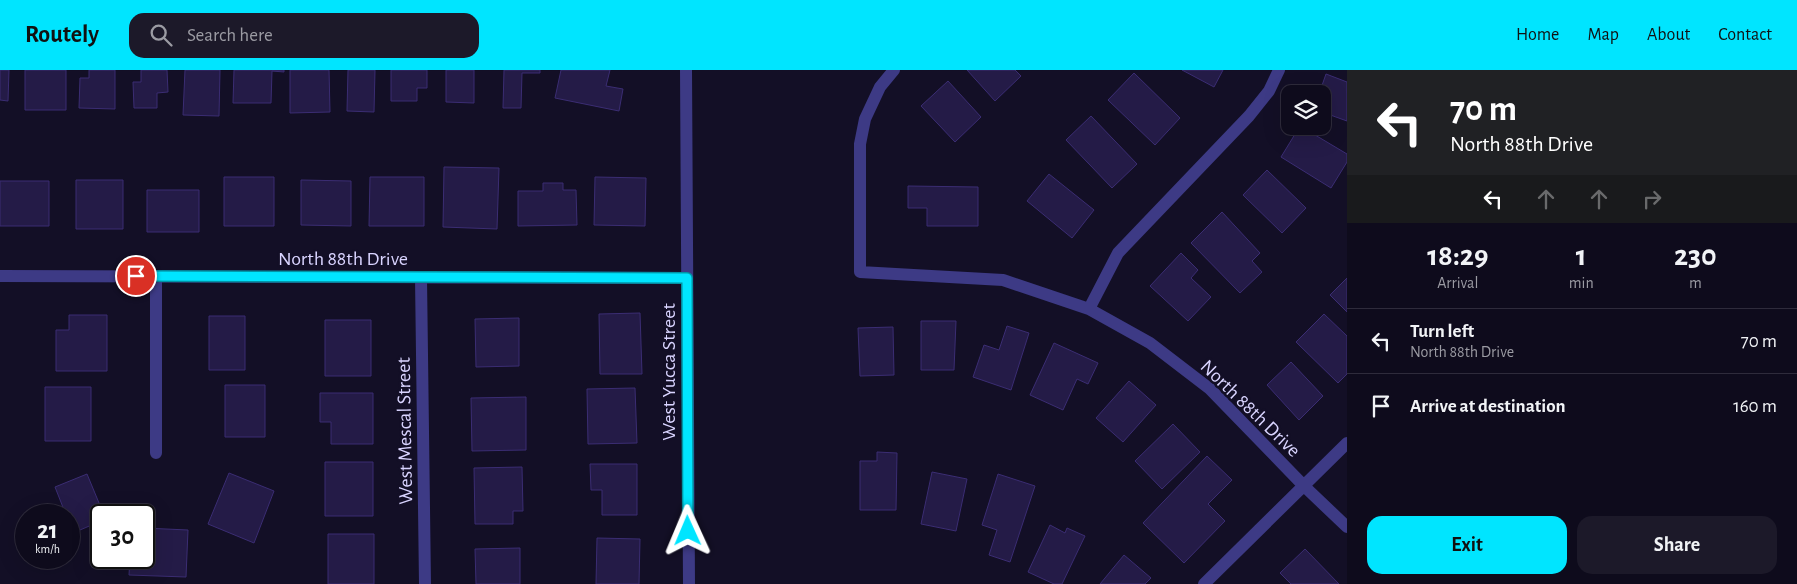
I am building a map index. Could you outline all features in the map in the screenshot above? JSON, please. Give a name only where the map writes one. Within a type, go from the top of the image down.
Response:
[{"type":"street","name":"West Yucca Street","points":[[686,70],[689,584]]},
{"type":"street","name":"North 88th Drive","points":[[894,70],[880,87],[865,119],[860,144],[860,272],[1003,280],[1089,309],[1150,343],[1210,389],[1304,486],[1347,527]]},
{"type":"street","points":[[1089,309],[1118,253],[1249,116],[1269,91],[1279,70]]},
{"type":"street","name":"North 88th Drive","points":[[0,276],[687,278]]},
{"type":"street","points":[[156,276],[156,453]]},
{"type":"street","name":"West Mescal Street","points":[[421,278],[425,584]]},
{"type":"street","points":[[1204,584],[1347,443]]},
{"type":"building","points":[[0,70],[9,70],[8,101],[0,100]]},
{"type":"building","points":[[25,70],[66,70],[66,110],[25,110]]},
{"type":"building","points":[[89,70],[115,70],[115,109],[79,108],[80,78],[89,78]]},
{"type":"building","points":[[141,70],[167,70],[168,92],[157,93],[157,108],[134,108],[133,82],[141,82]]},
{"type":"building","points":[[185,70],[220,70],[219,116],[183,115]]},
{"type":"building","points":[[234,70],[284,70],[284,72],[272,71],[271,103],[233,103]]},
{"type":"building","points":[[290,70],[329,70],[330,112],[290,113]]},
{"type":"building","points":[[348,70],[375,70],[374,112],[347,111]]},
{"type":"building","points":[[391,70],[427,70],[427,88],[417,88],[417,101],[391,101]]},
{"type":"building","points":[[446,70],[474,70],[474,103],[446,102]]},
{"type":"building","points":[[504,70],[540,70],[540,73],[522,73],[521,108],[503,108]]},
{"type":"building","points":[[561,70],[610,70],[606,86],[623,89],[619,111],[555,98]]},
{"type":"building","points":[[967,70],[1015,70],[1021,76],[995,101]]},
{"type":"building","points":[[1182,70],[1223,70],[1214,87]]},
{"type":"building","points":[[1134,73],[1180,118],[1155,145],[1108,100]]},
{"type":"building","points":[[1326,74],[1347,82],[1347,121],[1331,115],[1331,85],[1322,85]]},
{"type":"building","points":[[948,81],[981,117],[955,142],[921,106]]},
{"type":"building","points":[[1091,116],[1137,164],[1112,188],[1066,140]]},
{"type":"building","points":[[1294,135],[1315,135],[1347,154],[1347,162],[1331,188],[1281,157]]},
{"type":"building","points":[[444,167],[499,168],[497,229],[443,227]]},
{"type":"building","points":[[1267,170],[1306,208],[1282,233],[1243,195]]},
{"type":"building","points":[[1049,174],[1094,210],[1072,238],[1027,201]]},
{"type":"building","points":[[224,177],[274,177],[274,226],[224,226]]},
{"type":"building","points":[[370,177],[424,177],[424,226],[369,226]]},
{"type":"building","points":[[595,177],[646,178],[645,226],[594,225]]},
{"type":"building","points":[[76,180],[123,180],[123,229],[76,229]]},
{"type":"building","points":[[301,180],[351,181],[351,226],[301,225]]},
{"type":"building","points":[[0,181],[49,181],[49,226],[0,226]]},
{"type":"building","points":[[543,183],[563,183],[563,190],[576,190],[577,225],[518,226],[518,191],[543,191]]},
{"type":"building","points":[[908,186],[978,187],[978,226],[927,226],[927,208],[908,208]]},
{"type":"building","points":[[147,190],[199,190],[199,232],[147,232]]},
{"type":"building","points":[[1222,212],[1260,253],[1252,261],[1262,272],[1240,293],[1191,243]]},
{"type":"building","points":[[1181,253],[1198,270],[1191,278],[1211,297],[1188,321],[1150,286]]},
{"type":"building","points":[[1347,278],[1347,312],[1330,295]]},
{"type":"building","points":[[640,313],[642,374],[600,374],[599,314]]},
{"type":"building","points":[[1324,314],[1347,336],[1347,374],[1338,383],[1296,342]]},
{"type":"building","points":[[69,315],[107,315],[107,371],[56,371],[56,330],[69,330]]},
{"type":"building","points":[[209,316],[245,316],[245,370],[209,370]]},
{"type":"building","points":[[519,318],[519,366],[476,367],[475,319]]},
{"type":"building","points":[[325,320],[371,320],[371,376],[325,376]]},
{"type":"building","points":[[921,321],[956,321],[954,370],[921,370]]},
{"type":"building","points":[[1007,326],[1029,333],[1011,390],[973,377],[984,345],[999,350]]},
{"type":"building","points":[[893,327],[894,375],[860,376],[858,328]]},
{"type":"building","points":[[1054,343],[1098,363],[1088,384],[1077,379],[1063,410],[1030,395]]},
{"type":"building","points":[[1291,362],[1323,396],[1299,420],[1267,385]]},
{"type":"building","points":[[1129,381],[1156,405],[1123,442],[1096,418]]},
{"type":"building","points":[[225,385],[265,385],[265,437],[225,437]]},
{"type":"building","points":[[45,387],[91,387],[91,441],[45,441]]},
{"type":"building","points":[[635,388],[637,443],[588,444],[587,389]]},
{"type":"building","points":[[320,393],[373,393],[373,444],[331,444],[331,422],[320,422]]},
{"type":"building","points":[[526,397],[526,450],[472,451],[471,398]]},
{"type":"building","points":[[1173,424],[1200,452],[1162,489],[1135,461]]},
{"type":"building","points":[[877,452],[897,453],[896,510],[860,510],[860,461],[877,461]]},
{"type":"building","points":[[1207,456],[1232,480],[1208,504],[1225,521],[1184,563],[1143,523]]},
{"type":"building","points":[[325,462],[373,462],[373,516],[325,516]]},
{"type":"building","points":[[590,464],[637,464],[637,515],[602,515],[602,490],[591,490]]},
{"type":"building","points":[[522,467],[523,511],[513,511],[513,524],[475,524],[474,468]]},
{"type":"building","points":[[932,472],[967,479],[956,531],[921,524]]},
{"type":"building","points":[[229,473],[274,491],[254,543],[208,524]]},
{"type":"building","points":[[87,474],[99,504],[90,504],[90,526],[80,530],[80,504],[62,504],[55,487]]},
{"type":"building","points":[[998,474],[1035,486],[1010,562],[989,555],[997,530],[982,525]]},
{"type":"building","points":[[1050,525],[1065,533],[1067,528],[1085,536],[1062,584],[1054,584],[1028,572]]},
{"type":"building","points":[[155,528],[188,530],[186,577],[129,575],[129,569],[155,569]]},
{"type":"building","points":[[328,534],[374,534],[374,584],[328,584]]},
{"type":"building","points":[[597,538],[640,539],[639,584],[596,584]]},
{"type":"building","points":[[520,548],[520,584],[476,584],[475,549]]},
{"type":"building","points":[[1305,549],[1339,584],[1291,584],[1280,573]]},
{"type":"building","points":[[1124,555],[1151,578],[1145,584],[1100,584]]},
{"type":"route","points":[[136,276],[687,278],[688,531]]}]
